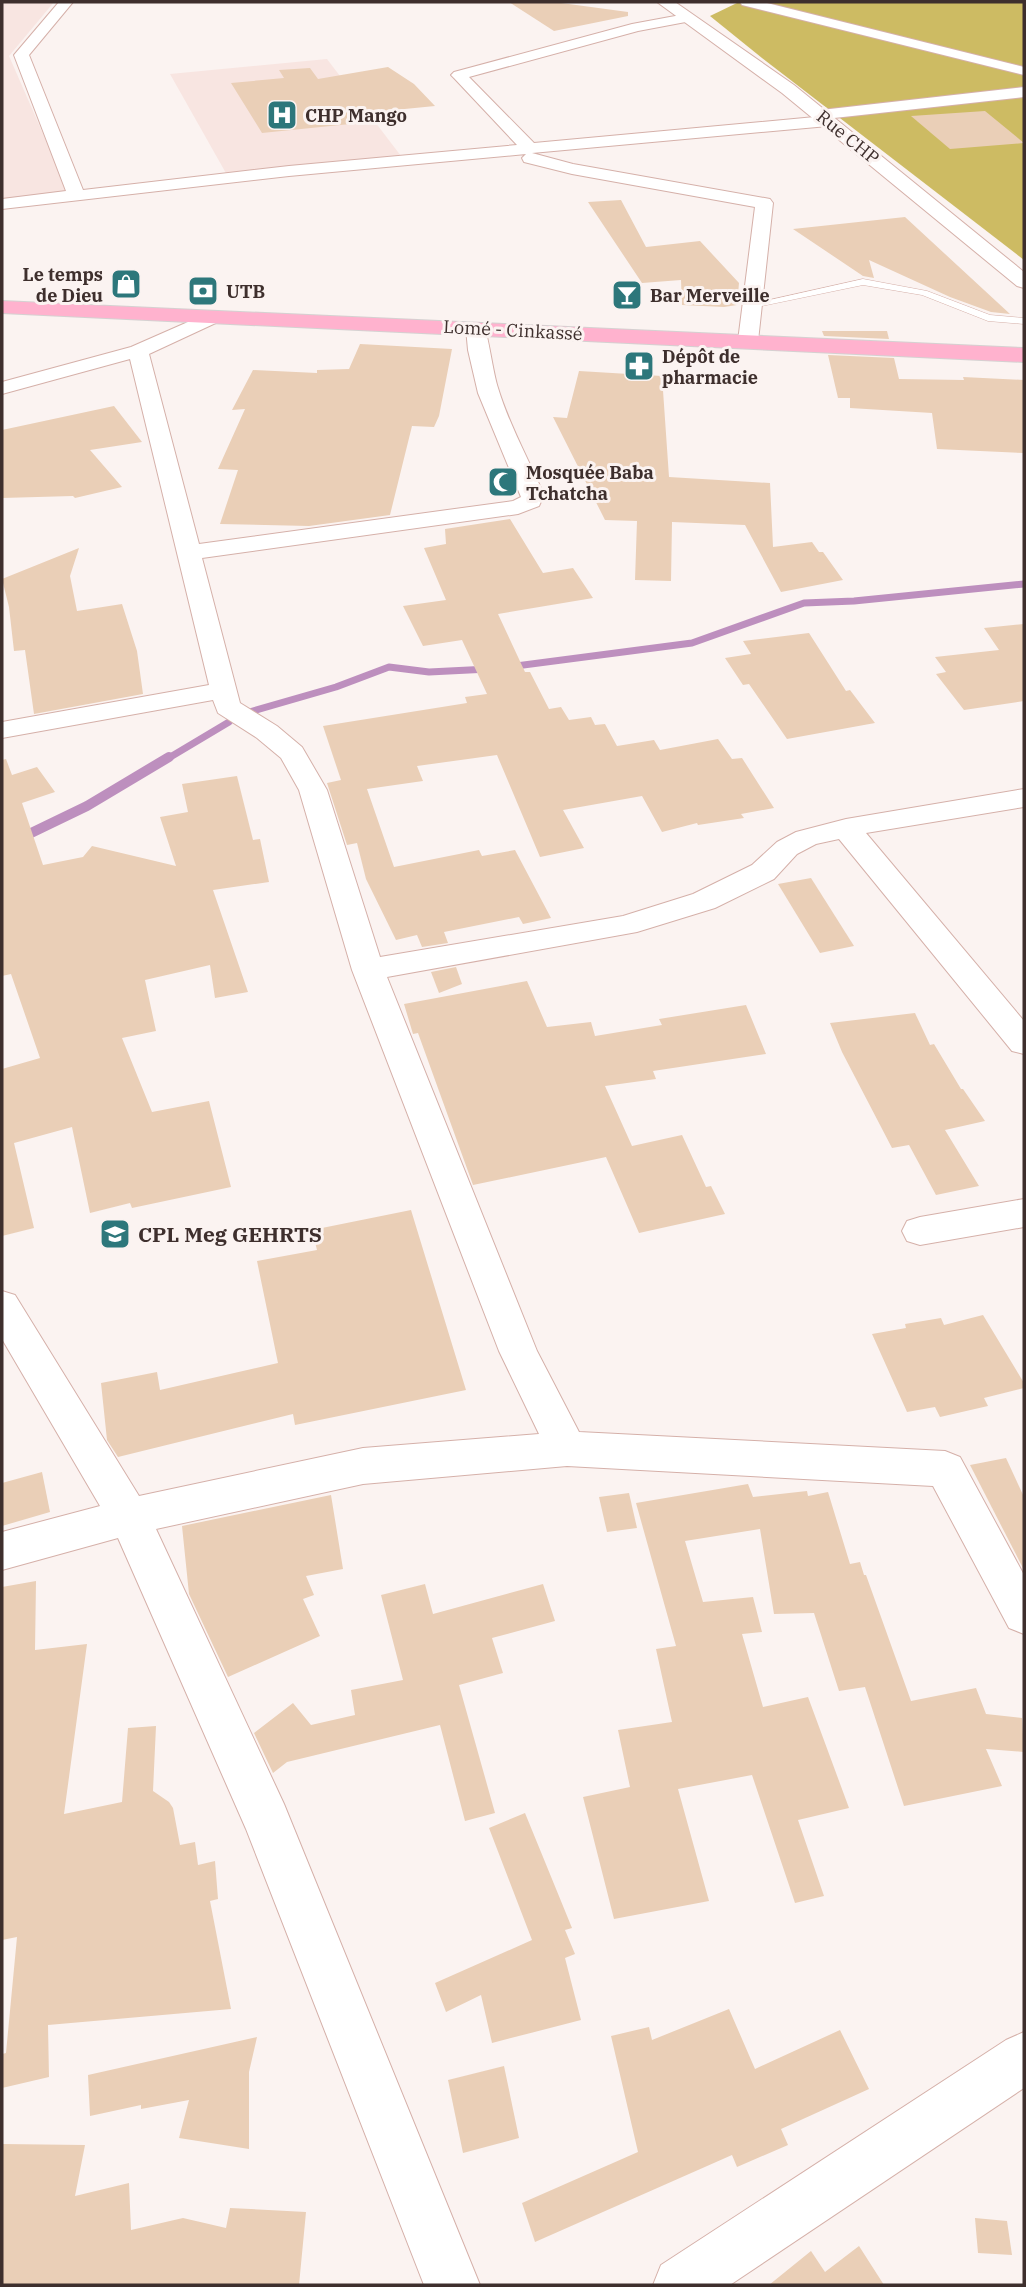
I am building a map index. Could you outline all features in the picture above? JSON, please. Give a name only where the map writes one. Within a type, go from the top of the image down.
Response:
[{"type":"highway","name":"Lomé - Cinkassé","points":[[2,307],[1024,355]]},
{"type":"street","points":[[66,2],[21,55],[76,195]]},
{"type":"street","name":"Rue CHP","points":[[665,2],[825,118],[1024,282]]},
{"type":"street","points":[[747,2],[1024,71]]},
{"type":"street","points":[[530,149],[459,75],[637,27],[686,18]]},
{"type":"street","points":[[2,204],[825,118],[1024,92]]},
{"type":"street","points":[[505,151],[572,169],[764,203],[748,341]]},
{"type":"street","points":[[2,388],[138,351],[213,317]]},
{"type":"street","points":[[190,553],[518,507],[531,501],[533,495],[485,387],[476,351],[476,328]]},
{"type":"street","points":[[138,351],[228,707],[292,752],[313,790],[368,970],[518,1351],[567,1449]]},
{"type":"street","points":[[2,730],[225,691]]},
{"type":"street","points":[[368,970],[626,925],[704,901],[763,872],[787,848],[806,838],[846,828],[1024,798]]},
{"type":"street","points":[[846,828],[1024,1043]]},
{"type":"street","points":[[920,1231],[1024,1213]]},
{"type":"street","points":[[2,1306],[129,1517],[267,1821],[452,2285]]},
{"type":"street","points":[[2,1551],[129,1517],[363,1466],[567,1449],[945,1469],[1024,1614]]},
{"type":"street","points":[[681,2285],[1024,2057]]},
{"type":"lane","points":[[752,305],[863,282],[924,293],[988,318],[1024,321]]},
{"type":"shaded area","points":[[2,2],[54,2],[9,56],[68,191],[2,199]]},
{"type":"shaded area","points":[[739,2],[1024,2],[1024,260],[710,16]]},
{"type":"shaded area","name":"CHP Mango","points":[[327,59],[401,156],[227,175],[170,74]]},
{"type":"building","points":[[509,2],[554,2],[628,12],[628,16],[554,31]]},
{"type":"building","points":[[388,67],[414,84],[435,106],[354,114],[360,123],[262,133],[231,83],[284,78],[279,70],[310,68],[318,79]]},
{"type":"building","points":[[985,111],[1024,143],[950,149],[911,116]]},
{"type":"building","points":[[621,200],[646,247],[700,241],[739,283],[737,305],[682,305],[681,280],[642,283],[588,202]]},
{"type":"building","points":[[905,217],[1010,314],[991,312],[950,297],[869,260],[874,278],[863,276],[793,229]]},
{"type":"building","points":[[822,331],[887,331],[889,339],[824,336]]},
{"type":"building","points":[[360,344],[452,349],[439,416],[434,427],[412,426],[390,515],[309,526],[220,524],[238,470],[218,469],[245,409],[232,410],[253,370],[317,373],[317,370],[349,369]]},
{"type":"building","points":[[828,355],[894,358],[899,379],[964,380],[963,377],[1024,380],[1024,453],[937,449],[932,413],[850,408],[850,398],[838,398]]},
{"type":"building","points":[[579,371],[662,376],[669,477],[770,483],[773,547],[812,542],[819,552],[823,552],[843,580],[781,592],[745,525],[672,522],[671,581],[635,580],[637,521],[605,520],[553,417],[567,418]]},
{"type":"building","points":[[114,406],[142,442],[90,450],[122,487],[75,498],[2,498],[2,430]]},
{"type":"building","points":[[510,519],[543,573],[573,568],[593,598],[498,614],[525,672],[530,672],[549,709],[561,707],[569,720],[591,717],[595,725],[605,724],[617,746],[654,740],[660,750],[718,739],[732,759],[742,758],[774,808],[741,814],[744,818],[697,823],[662,832],[642,796],[563,810],[584,848],[540,857],[497,755],[417,766],[423,781],[367,789],[394,867],[479,850],[482,856],[515,850],[551,918],[523,924],[519,917],[444,932],[448,943],[422,947],[417,935],[396,940],[366,879],[357,843],[347,845],[327,783],[341,780],[323,726],[467,703],[465,697],[487,694],[462,640],[423,646],[403,606],[446,600],[424,548],[446,544],[445,529]]},
{"type":"building","points":[[79,548],[70,576],[77,611],[122,604],[137,651],[143,694],[34,714],[25,650],[14,651],[9,607],[2,579]]},
{"type":"building","points":[[1024,624],[1024,701],[964,710],[936,674],[946,672],[935,657],[999,650],[984,628]]},
{"type":"building","points":[[809,633],[846,691],[850,690],[875,723],[787,739],[749,684],[743,685],[725,658],[751,654],[743,641]]},
{"type":"building","points":[[6,759],[12,775],[37,767],[55,792],[22,803],[43,865],[83,857],[92,846],[176,866],[160,817],[188,812],[182,784],[237,776],[253,840],[260,839],[269,882],[213,890],[248,992],[215,998],[210,965],[145,980],[156,1031],[122,1038],[152,1112],[209,1101],[231,1187],[132,1208],[130,1203],[90,1213],[72,1127],[14,1143],[34,1228],[2,1236],[2,1069],[40,1058],[11,974],[2,976],[2,760]]},
{"type":"building","points":[[811,878],[854,946],[820,953],[778,884]]},
{"type":"building","points":[[456,967],[462,984],[439,993],[431,972]]},
{"type":"building","points":[[527,981],[547,1027],[591,1022],[595,1036],[662,1025],[659,1019],[746,1005],[766,1054],[653,1071],[656,1079],[605,1086],[632,1146],[682,1135],[706,1187],[711,1186],[725,1214],[639,1233],[606,1157],[473,1185],[418,1033],[413,1034],[404,1004]]},
{"type":"building","points":[[915,1013],[930,1045],[934,1044],[961,1089],[985,1121],[945,1130],[979,1186],[936,1195],[909,1145],[892,1148],[842,1052],[830,1023]]},
{"type":"building","points":[[411,1210],[466,1390],[295,1425],[293,1414],[118,1457],[107,1440],[101,1383],[157,1372],[160,1390],[278,1363],[257,1261],[317,1250],[312,1230]]},
{"type":"building","points":[[983,1315],[1024,1383],[1024,1388],[984,1398],[988,1406],[940,1417],[935,1407],[907,1412],[872,1334],[906,1328],[905,1324],[941,1318],[944,1325]]},
{"type":"building","points":[[1006,1458],[1024,1497],[1024,1570],[970,1465]]},
{"type":"building","points":[[42,1472],[50,1512],[2,1526],[2,1483]]},
{"type":"building","points":[[748,1484],[753,1497],[807,1491],[808,1496],[828,1492],[850,1564],[860,1562],[866,1575],[911,1701],[976,1688],[986,1714],[1022,1718],[1024,1752],[986,1749],[1002,1786],[904,1806],[865,1687],[839,1691],[814,1613],[774,1614],[760,1529],[685,1541],[703,1602],[753,1597],[762,1632],[742,1634],[763,1707],[808,1697],[849,1808],[798,1820],[824,1896],[795,1903],[752,1775],[678,1789],[709,1901],[614,1919],[583,1797],[630,1787],[618,1730],[672,1722],[656,1649],[676,1646],[636,1503]]},
{"type":"building","points":[[629,1493],[637,1528],[607,1532],[599,1497]]},
{"type":"building","points":[[331,1495],[343,1569],[306,1576],[314,1595],[303,1599],[320,1636],[228,1677],[189,1594],[182,1526]]},
{"type":"building","points":[[36,1581],[35,1650],[87,1644],[64,1814],[122,1802],[128,1728],[156,1726],[153,1791],[173,1808],[180,1845],[195,1842],[198,1865],[215,1861],[218,1899],[210,1901],[231,2009],[48,2025],[49,2077],[2,2088],[2,2054],[6,2053],[17,1937],[2,1940],[2,1587]]},
{"type":"building","points":[[425,1584],[433,1614],[543,1584],[555,1621],[492,1638],[503,1673],[459,1685],[495,1813],[465,1821],[440,1725],[287,1762],[273,1773],[254,1733],[293,1703],[311,1725],[355,1715],[351,1690],[403,1680],[381,1595]]},
{"type":"building","points":[[525,1813],[572,1928],[565,1930],[575,1954],[565,1958],[581,2020],[492,2043],[481,1995],[446,2012],[435,1983],[532,1940],[489,1828]]},
{"type":"building","points":[[729,2009],[755,2069],[840,2030],[869,2089],[781,2129],[788,2145],[737,2167],[732,2155],[535,2242],[522,2203],[638,2152],[611,2036],[649,2027],[652,2040]]},
{"type":"building","points":[[257,2037],[249,2072],[249,2149],[179,2138],[189,2100],[141,2109],[141,2105],[90,2116],[88,2075]]},
{"type":"building","points":[[504,2066],[519,2138],[463,2153],[448,2080]]},
{"type":"building","points":[[2,2144],[85,2145],[75,2196],[129,2183],[131,2230],[183,2218],[226,2228],[230,2208],[306,2212],[299,2285],[2,2285]]},
{"type":"building","points":[[975,2218],[1007,2221],[1012,2255],[978,2253]]},
{"type":"building","points":[[859,2246],[884,2285],[769,2285],[811,2251],[825,2272]]},
{"type":"waterway","points":[[508,667],[692,643],[804,603],[854,601],[1024,584]]},
{"type":"waterway","points":[[246,713],[336,687],[389,667],[429,672],[489,669]]},
{"type":"waterway","points":[[167,759],[229,722]]},
{"type":"waterway","points":[[2,847],[87,806],[169,757]]},
{"type":"place","name":"CHP Mango","points":[[282,115]]},
{"type":"place","name":"Le temps de Dieu","points":[[126,284]]},
{"type":"place","name":"UTB","points":[[203,291]]},
{"type":"place","name":"Bar Merveille","points":[[627,295]]},
{"type":"place","name":"Dépôt de pharmacie","points":[[639,366]]},
{"type":"place","name":"Mosquée Baba Tchatcha","points":[[503,482]]},
{"type":"place","name":"CPL Meg GEHRTS","points":[[115,1234]]}]
